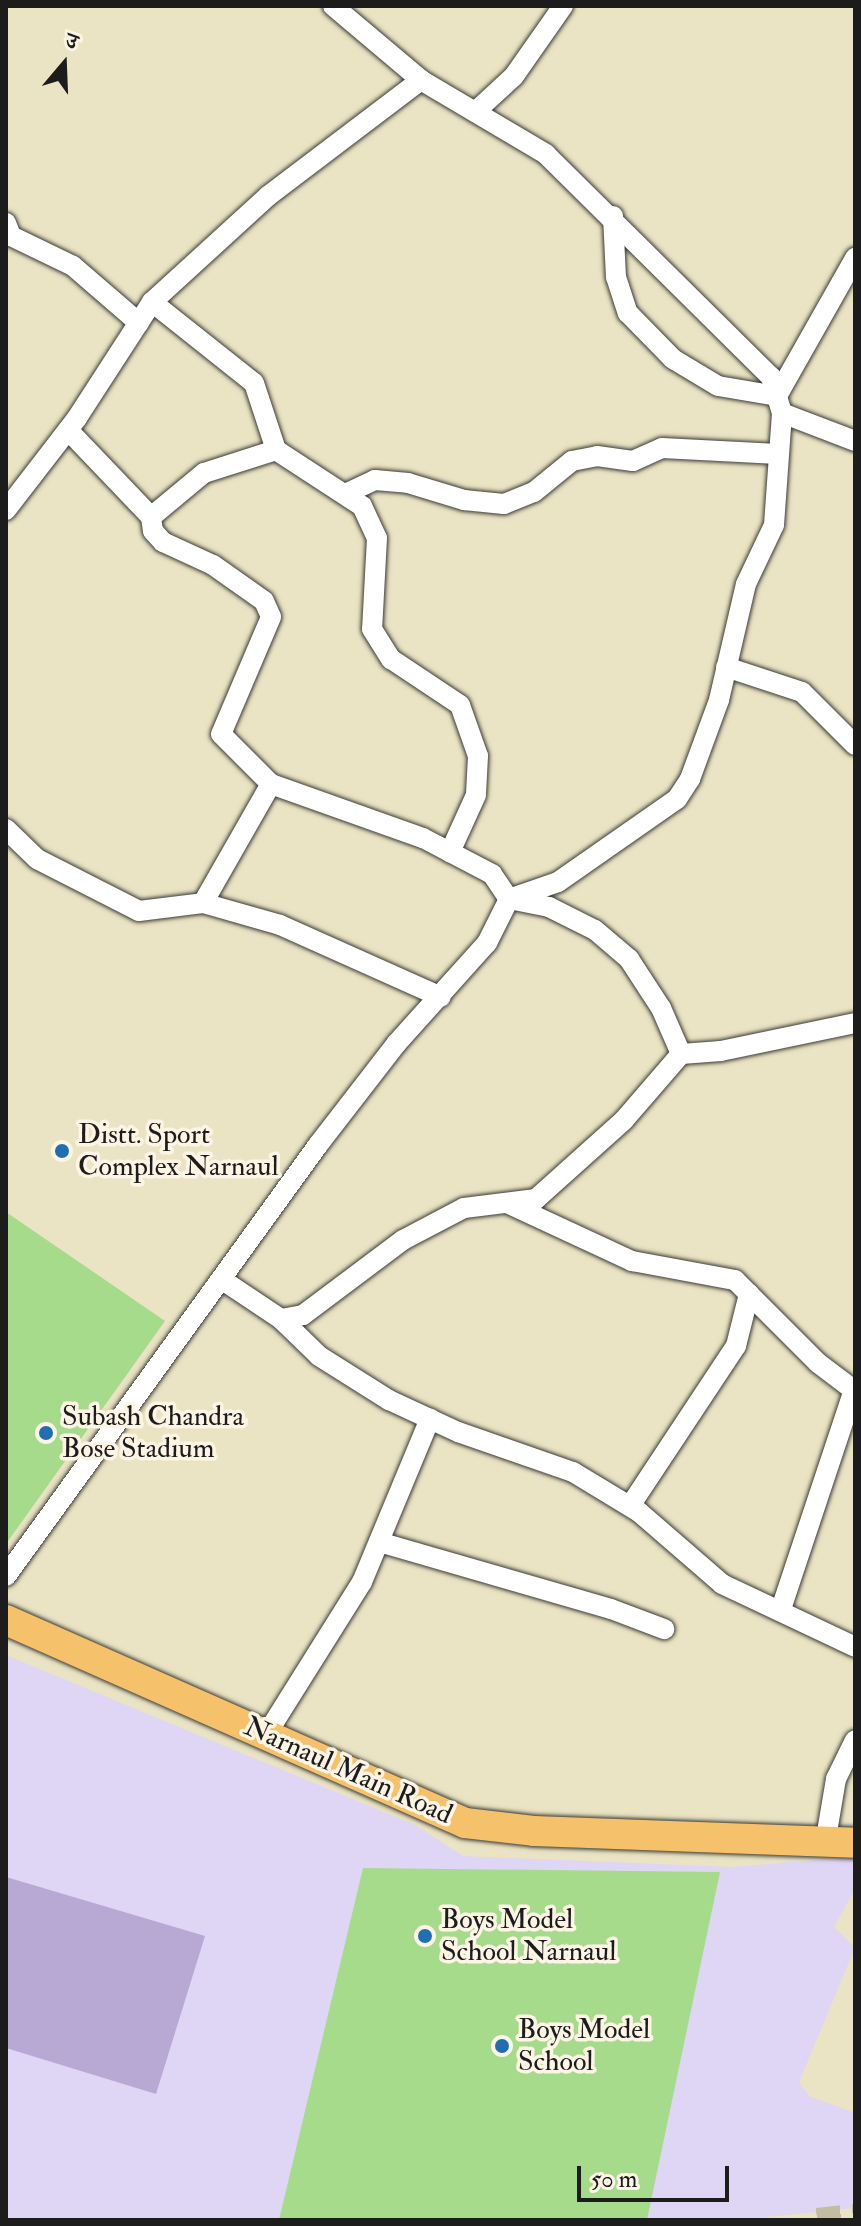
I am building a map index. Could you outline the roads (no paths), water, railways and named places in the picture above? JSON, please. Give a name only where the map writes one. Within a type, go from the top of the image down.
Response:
[{"type":"main road","name":"Narnaul Main Road","points":[[6,1620],[465,1823],[825,1844],[855,1843]]},
{"type":"street","points":[[6,1576],[347,1107],[487,943],[509,899],[558,882],[677,799],[690,779],[726,667],[746,584],[774,525],[779,405],[771,377],[613,216],[546,154],[421,80],[333,6]]},
{"type":"street","points":[[475,112],[514,76],[563,6]]},
{"type":"street","points":[[6,510],[68,430],[152,302],[268,196],[421,80]]},
{"type":"street","points":[[613,216],[616,277],[628,313],[673,359],[718,386],[779,405],[855,441]]},
{"type":"street","points":[[6,223],[11,236],[73,266],[139,323]]},
{"type":"street","points":[[779,405],[855,258]]},
{"type":"street","points":[[152,302],[254,383],[276,450],[362,506],[377,538],[372,629],[391,659],[460,705],[478,756],[476,795],[450,852]]},
{"type":"street","points":[[68,430],[151,517],[153,531],[163,542],[213,565],[264,601],[271,617],[221,734],[271,784],[450,852],[492,874],[509,899],[549,907],[595,930],[629,959],[661,1008],[681,1054]]},
{"type":"street","points":[[345,494],[375,480],[408,483],[464,500],[504,504],[534,492],[572,461],[597,456],[633,461],[662,448],[778,454]]},
{"type":"street","points":[[151,517],[204,473],[276,450]]},
{"type":"street","points":[[726,667],[802,692],[855,745]]},
{"type":"street","points":[[203,903],[271,784]]},
{"type":"street","points":[[6,829],[37,859],[139,911],[203,903],[280,925],[441,997]]},
{"type":"street","points":[[281,1319],[303,1315],[403,1240],[464,1208],[536,1199],[624,1120],[681,1054],[721,1051],[855,1023]]},
{"type":"street","points":[[509,1203],[632,1261],[735,1280],[818,1363],[854,1390],[781,1609]]},
{"type":"street","points":[[221,1279],[281,1319],[319,1356],[430,1419],[573,1472],[630,1506],[722,1584],[781,1609],[855,1647]]},
{"type":"street","points":[[630,1506],[736,1346],[749,1294]]},
{"type":"street","points":[[266,1735],[362,1582],[430,1419]]},
{"type":"street","points":[[379,1542],[611,1609],[664,1629]]},
{"type":"street","points":[[825,1844],[836,1779],[855,1740]]},
{"type":"tunnel","points":[[817,2220],[855,2216]]},
{"type":"place","name":"Distt. Sport Complex Narnaul","points":[[62,1151]]},
{"type":"place","name":"Subash Chandra Bose Stadium","points":[[46,1433]]},
{"type":"place","name":"Boys Model School Narnaul","points":[[425,1936]]},
{"type":"place","name":"Boys Model School","points":[[502,2046]]}]
